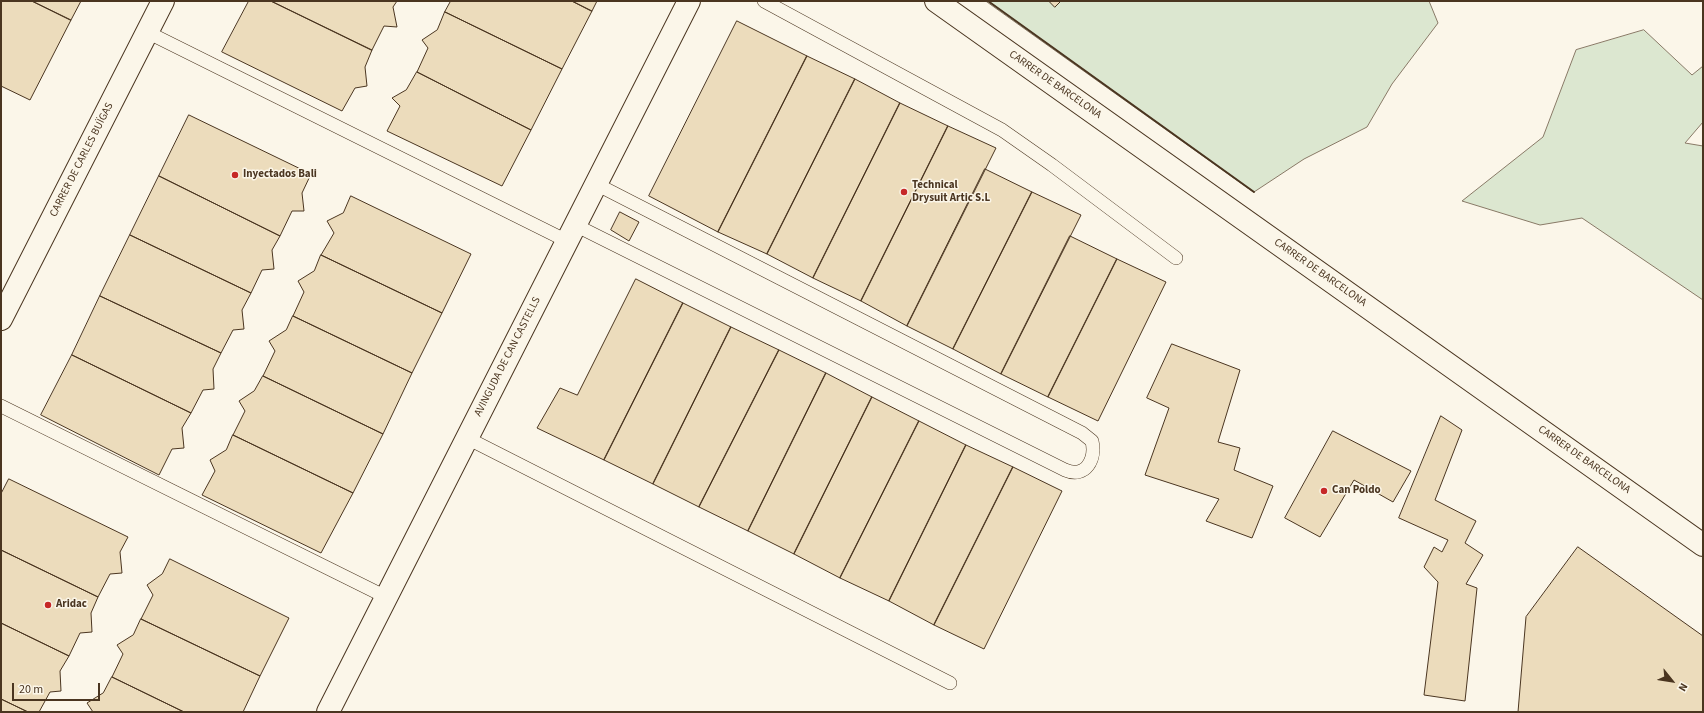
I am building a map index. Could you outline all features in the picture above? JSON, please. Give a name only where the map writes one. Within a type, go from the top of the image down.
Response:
[{"type":"street","name":"CARRER DE CARLES BUÏGAS","points":[[1,319],[163,1]]},
{"type":"street","name":"AVINGUDA DE CAN CASTELLS","points":[[328,712],[689,1]]},
{"type":"street","name":"CARRER DE BARCELONA","points":[[944,4],[1703,544]]},
{"type":"lane","points":[[764,1],[1002,130],[1052,164],[1176,258]]},
{"type":"lane","points":[[147,32],[571,233],[1071,473],[1086,469],[1094,455],[1092,441],[1082,433],[596,184]]},
{"type":"lane","points":[[1,406],[386,597]]},
{"type":"lane","points":[[467,438],[950,683]]},
{"type":"green space","points":[[986,1],[1429,1],[1438,23],[1392,84],[1367,127],[1304,159],[1254,192]]},
{"type":"green space","points":[[1644,30],[1692,75],[1703,66],[1703,122],[1685,143],[1703,146],[1703,300],[1582,218],[1540,225],[1462,201],[1543,137],[1576,50]]},
{"type":"building","points":[[1,1],[32,1],[71,20],[30,100],[1,86]]},
{"type":"building","points":[[32,1],[81,1],[71,20]]},
{"type":"building","points":[[249,1],[271,1],[372,50],[365,67],[367,86],[355,88],[342,111],[222,52]]},
{"type":"building","points":[[271,1],[397,1],[393,7],[397,27],[384,26],[372,50]]},
{"type":"building","points":[[451,1],[572,1],[592,11],[562,69],[445,12]]},
{"type":"building","points":[[572,1],[597,1],[592,11]]},
{"type":"building","points":[[1049,1],[1061,1],[1055,7]]},
{"type":"building","points":[[445,12],[562,69],[531,130],[417,72],[428,48],[422,40],[437,30]]},
{"type":"building","points":[[737,21],[807,56],[718,232],[649,196]]},
{"type":"building","points":[[807,56],[855,79],[767,254],[718,232]]},
{"type":"building","points":[[417,72],[531,130],[502,186],[387,131],[400,106],[392,98],[406,90]]},
{"type":"building","points":[[855,79],[900,103],[813,278],[767,254]]},
{"type":"building","points":[[900,103],[948,126],[861,301],[813,278]]},
{"type":"building","name":"Inyectados Bali","points":[[189,115],[311,174],[302,193],[304,211],[292,211],[280,236],[159,176]]},
{"type":"building","points":[[948,126],[996,148],[907,326],[861,301]]},
{"type":"building","points":[[985,169],[1032,192],[953,349],[907,326]]},
{"type":"building","points":[[159,176],[280,236],[272,250],[274,269],[262,270],[251,293],[130,235]]},
{"type":"building","points":[[1032,192],[1081,215],[1001,374],[953,349]]},
{"type":"building","points":[[351,196],[471,254],[442,313],[321,255],[334,233],[327,221],[343,213]]},
{"type":"building","points":[[620,212],[639,222],[629,241],[611,230]]},
{"type":"building","points":[[130,235],[251,293],[242,310],[244,329],[233,330],[221,353],[100,296]]},
{"type":"building","points":[[1070,236],[1117,259],[1048,397],[1001,374]]},
{"type":"building","points":[[321,255],[442,313],[412,373],[293,316],[304,292],[298,281],[314,271]]},
{"type":"building","points":[[1117,259],[1166,282],[1098,421],[1048,397]]},
{"type":"building","points":[[636,279],[683,303],[604,460],[537,428],[560,388],[577,395]]},
{"type":"building","points":[[100,296],[221,353],[213,369],[214,389],[203,390],[191,413],[72,355]]},
{"type":"building","points":[[683,303],[731,327],[653,484],[604,460]]},
{"type":"building","points":[[293,316],[412,373],[383,434],[263,376],[275,351],[269,341],[286,330]]},
{"type":"building","points":[[731,327],[779,350],[699,507],[653,484]]},
{"type":"building","points":[[1172,344],[1240,370],[1218,442],[1240,448],[1234,470],[1273,486],[1252,538],[1206,521],[1219,499],[1145,475],[1169,408],[1147,398]]},
{"type":"building","points":[[779,350],[826,373],[748,531],[699,507]]},
{"type":"building","points":[[72,355],[191,413],[182,428],[184,448],[172,449],[159,475],[41,415]]},
{"type":"building","points":[[826,373],[872,397],[794,554],[748,531]]},
{"type":"building","points":[[263,376],[383,434],[353,493],[233,435],[245,411],[239,401],[254,391]]},
{"type":"building","points":[[872,397],[919,421],[840,578],[794,554]]},
{"type":"building","points":[[1441,416],[1462,430],[1435,500],[1476,521],[1465,543],[1483,555],[1466,584],[1477,588],[1465,701],[1424,695],[1438,582],[1424,567],[1434,547],[1442,552],[1448,540],[1399,518]]},
{"type":"building","points":[[919,421],[966,445],[889,601],[840,578]]},
{"type":"building","name":"Can Poldo","points":[[1333,431],[1411,471],[1393,502],[1354,480],[1320,537],[1285,518]]},
{"type":"building","points":[[233,435],[353,493],[321,553],[202,495],[215,471],[210,460],[226,450]]},
{"type":"building","points":[[966,445],[1013,467],[934,625],[889,601]]},
{"type":"building","points":[[1013,467],[1062,491],[984,649],[934,625]]},
{"type":"building","points":[[9,479],[128,537],[120,552],[122,573],[110,574],[98,597],[1,550],[1,494]]},
{"type":"building","points":[[1578,547],[1703,636],[1703,712],[1518,712],[1526,617]]},
{"type":"building","name":"Aridac","points":[[1,550],[98,597],[91,613],[92,632],[80,633],[69,656],[1,623]]},
{"type":"building","points":[[170,559],[289,618],[260,676],[141,619],[153,595],[147,585],[162,574]]},
{"type":"building","points":[[141,619],[260,676],[243,712],[184,712],[112,677],[123,654],[117,645],[133,635]]},
{"type":"building","points":[[1,623],[69,656],[60,671],[61,691],[50,692],[39,712],[28,712],[1,699]]},
{"type":"building","points":[[112,677],[184,712],[93,712],[87,703],[103,693]]},
{"type":"building","points":[[1,699],[28,712],[1,712]]},
{"type":"wall","points":[[988,1],[1254,192]]},
{"type":"place","name":"Inyectados Bali","points":[[235,175]]},
{"type":"place","name":"Technical Drysuit Artic S.L","points":[[904,192]]},
{"type":"place","name":"Can Poldo","points":[[1324,491]]},
{"type":"place","name":"Aridac","points":[[48,605]]}]
